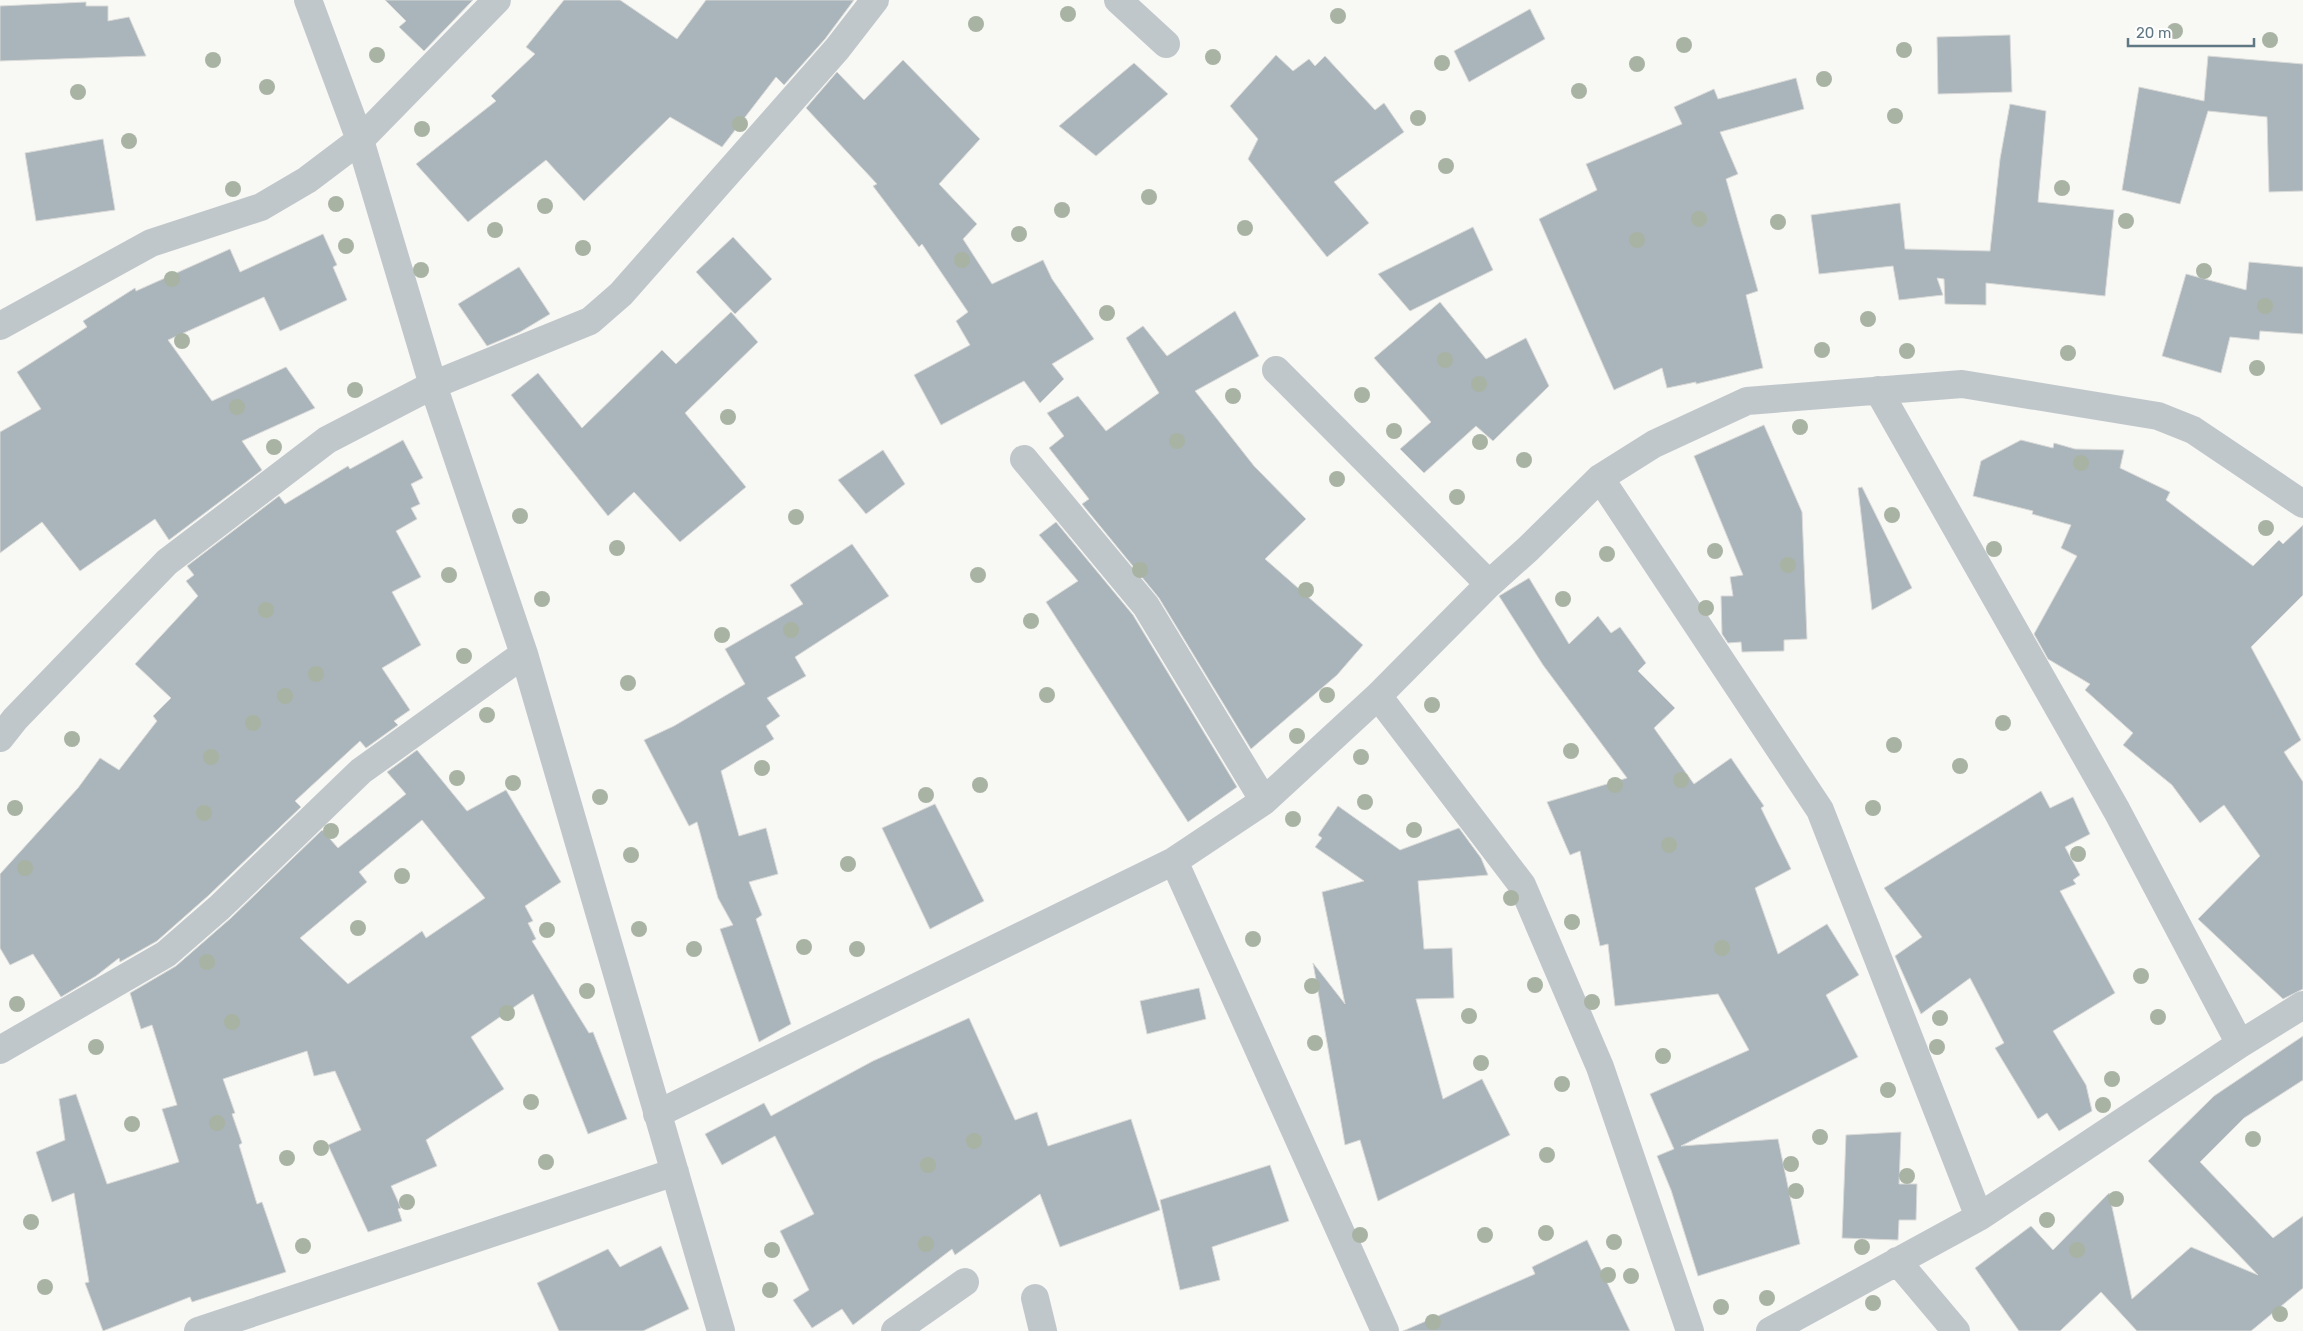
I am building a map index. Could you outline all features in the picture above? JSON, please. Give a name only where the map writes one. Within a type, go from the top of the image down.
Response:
[{"type":"street","points":[[308,0],[360,140],[433,385],[524,654],[721,1331]]},
{"type":"street","points":[[0,326],[151,243],[261,207],[307,180],[360,140],[497,0]]},
{"type":"street","points":[[0,738],[15,719],[167,562],[327,440],[433,385],[590,321],[621,294],[837,49],[875,0]]},
{"type":"street","points":[[1118,0],[1166,44]]},
{"type":"street","points":[[1276,370],[1489,584]]},
{"type":"street","points":[[657,1114],[1174,861],[1264,801],[1378,696],[1489,584],[1528,549],[1600,478],[1654,444],[1747,401],[1962,384],[2158,416],[2193,430],[2303,504]]},
{"type":"street","points":[[1878,390],[2118,811],[2240,1044]]},
{"type":"street","points":[[1024,458],[1146,606],[1264,801]]},
{"type":"street","points":[[1600,478],[1820,810],[1979,1217]]},
{"type":"street","points":[[0,1050],[166,954],[220,907],[361,771],[524,654]]},
{"type":"street","points":[[1378,696],[1522,884],[1600,1068],[1690,1331]]},
{"type":"street","points":[[1174,861],[1385,1331]]},
{"type":"street","points":[[1770,1331],[1979,1217],[2240,1044],[2303,1005]]},
{"type":"street","points":[[198,1331],[675,1172]]},
{"type":"street","points":[[1897,1261],[1956,1331]]},
{"type":"street","points":[[896,1331],[965,1282]]},
{"type":"street","points":[[1035,1298],[1043,1331]]},
{"type":"building","points":[[385,0],[473,0],[424,51],[399,27],[406,21]]},
{"type":"building","points":[[564,0],[620,0],[677,39],[706,0],[854,0],[825,39],[784,85],[776,77],[722,147],[670,117],[584,201],[546,160],[468,222],[416,164],[496,101],[491,96],[535,54],[526,47]]},
{"type":"building","points":[[86,2],[86,6],[108,6],[108,21],[129,17],[146,56],[0,61],[0,6]]},
{"type":"building","points":[[1530,9],[1545,39],[1469,82],[1454,51]]},
{"type":"building","points":[[2010,35],[2012,92],[1938,94],[1937,37]]},
{"type":"building","points":[[1276,55],[1293,71],[1309,59],[1315,66],[1325,56],[1375,110],[1384,103],[1404,132],[1334,182],[1369,223],[1327,257],[1248,159],[1258,139],[1230,106]]},
{"type":"building","points":[[2208,56],[2303,64],[2303,191],[2269,192],[2267,117],[2208,111],[2180,204],[2122,190],[2139,87],[2204,101]]},
{"type":"building","points":[[903,60],[980,139],[939,184],[977,224],[963,239],[992,284],[1043,260],[1052,279],[1094,339],[1052,364],[1064,379],[1040,403],[1024,381],[941,425],[914,375],[970,345],[956,321],[968,312],[922,244],[919,247],[873,186],[877,184],[806,108],[837,72],[864,100]]},
{"type":"building","points":[[1134,63],[1168,94],[1096,156],[1059,126]]},
{"type":"building","points":[[1796,78],[1804,109],[1720,132],[1738,174],[1726,179],[1758,291],[1746,295],[1763,368],[1696,384],[1696,382],[1667,388],[1662,368],[1614,390],[1539,219],[1597,190],[1586,164],[1682,124],[1674,107],[1714,89],[1718,99]]},
{"type":"building","points":[[2010,104],[2046,111],[2038,202],[2114,210],[2105,296],[1986,283],[1986,305],[1945,304],[1944,279],[1937,278],[1943,295],[1899,300],[1893,266],[1819,274],[1811,215],[1900,203],[1905,249],[1990,251],[2000,159]]},
{"type":"building","points":[[103,139],[115,210],[36,221],[25,153]]},
{"type":"building","points":[[1473,227],[1493,270],[1410,311],[1378,274]]},
{"type":"building","points":[[323,234],[337,265],[333,267],[347,300],[280,331],[264,297],[168,340],[212,401],[286,367],[315,408],[242,441],[262,470],[169,540],[155,519],[80,571],[42,522],[0,553],[0,432],[41,409],[17,372],[87,327],[83,321],[135,288],[136,291],[230,249],[240,272]]},
{"type":"building","points":[[733,237],[772,279],[735,314],[696,272]]},
{"type":"building","points":[[2249,262],[2303,267],[2303,334],[2260,331],[2259,340],[2230,337],[2221,373],[2162,356],[2186,274],[2246,290]]},
{"type":"building","points":[[519,267],[550,314],[520,332],[487,346],[458,304]]},
{"type":"building","points":[[1440,302],[1486,359],[1526,338],[1549,386],[1493,441],[1476,426],[1424,473],[1400,449],[1431,422],[1374,358]]},
{"type":"building","points":[[1235,311],[1259,356],[1195,391],[1254,466],[1306,519],[1265,559],[1363,645],[1337,675],[1251,749],[1159,598],[1082,504],[1089,499],[1049,448],[1064,436],[1047,413],[1078,396],[1106,431],[1159,393],[1126,338],[1143,326],[1167,356]]},
{"type":"building","points":[[731,312],[758,342],[685,413],[746,487],[680,542],[634,492],[608,516],[511,395],[538,373],[582,428],[662,350],[676,364]]},
{"type":"building","points":[[1764,425],[1802,512],[1807,639],[1784,640],[1784,651],[1742,652],[1741,642],[1728,643],[1722,634],[1721,596],[1733,596],[1730,577],[1743,575],[1694,456]]},
{"type":"building","points":[[403,440],[423,478],[411,484],[420,504],[411,508],[417,519],[396,531],[421,577],[392,592],[421,645],[382,668],[410,710],[394,721],[398,725],[366,748],[360,741],[295,801],[301,807],[209,895],[157,941],[120,962],[119,958],[96,976],[61,997],[33,954],[10,965],[0,948],[0,874],[78,788],[100,758],[119,770],[157,721],[153,716],[171,698],[135,664],[198,596],[186,581],[194,575],[187,566],[279,496],[285,504],[348,466],[350,469]]},
{"type":"building","points":[[2021,440],[2053,448],[2054,443],[2075,449],[2124,450],[2120,468],[2170,492],[2166,500],[2253,566],[2279,540],[2283,544],[2303,525],[2303,595],[2251,647],[2301,740],[2284,752],[2303,782],[2303,989],[2283,999],[2198,919],[2260,856],[2224,805],[2200,823],[2172,785],[2123,745],[2133,733],[2085,690],[2090,684],[2048,659],[2034,634],[2077,556],[2061,548],[2071,525],[2032,514],[2033,511],[1973,496],[1981,461]]},
{"type":"building","points":[[883,450],[905,484],[866,514],[838,480]]},
{"type":"building","points":[[1862,487],[1912,588],[1872,610],[1858,488]]},
{"type":"building","points":[[1056,522],[1133,615],[1237,787],[1188,822],[1046,602],[1078,581],[1039,535]]},
{"type":"building","points":[[852,544],[889,596],[795,657],[806,676],[767,698],[780,716],[766,726],[774,739],[721,771],[739,836],[766,828],[778,874],[749,882],[762,915],[756,919],[791,1024],[759,1042],[720,929],[733,925],[718,898],[697,822],[689,826],[644,740],[674,726],[745,684],[725,649],[803,604],[790,585]]},
{"type":"building","points":[[1529,578],[1569,644],[1598,616],[1611,633],[1620,627],[1646,663],[1638,671],[1675,708],[1654,728],[1694,784],[1731,758],[1764,806],[1761,808],[1791,869],[1755,888],[1778,954],[1827,924],[1859,975],[1826,995],[1858,1057],[1681,1146],[1778,1139],[1800,1244],[1698,1276],[1671,1190],[1657,1156],[1674,1149],[1650,1094],[1749,1050],[1718,994],[1615,1006],[1608,944],[1600,946],[1580,851],[1570,855],[1547,802],[1627,778],[1543,665],[1499,596]]},
{"type":"building","points":[[417,750],[467,811],[506,790],[561,882],[525,906],[533,921],[528,923],[536,939],[532,941],[589,1033],[593,1032],[627,1119],[588,1134],[533,994],[471,1037],[504,1089],[426,1140],[437,1166],[391,1186],[401,1208],[398,1209],[402,1221],[368,1232],[328,1145],[361,1130],[335,1071],[314,1076],[307,1051],[223,1079],[235,1113],[232,1114],[242,1143],[239,1145],[257,1204],[262,1202],[286,1272],[192,1302],[190,1297],[103,1331],[85,1283],[89,1282],[74,1193],[52,1202],[36,1152],[65,1140],[59,1099],[76,1094],[107,1184],[179,1162],[162,1109],[177,1105],[152,1025],[141,1029],[130,993],[176,966],[231,918],[322,830],[338,848],[406,794],[387,772]],"holes":[[[422,820],[485,898],[426,938],[422,931],[348,984],[300,938],[367,882],[359,872]]]},
{"type":"building","points":[[2041,791],[2050,808],[2073,797],[2090,834],[2065,847],[2080,875],[2073,880],[2076,884],[2060,891],[2115,993],[2053,1031],[2086,1085],[2092,1111],[2059,1131],[2047,1113],[2038,1119],[1995,1048],[2004,1043],[1970,978],[1921,1014],[1895,956],[1922,937],[1884,888]]},
{"type":"building","points":[[935,804],[984,901],[930,929],[882,828]]},
{"type":"building","points":[[1338,806],[1400,850],[1459,828],[1481,858],[1488,875],[1418,881],[1424,949],[1452,948],[1454,998],[1416,999],[1443,1099],[1482,1079],[1510,1135],[1378,1201],[1360,1140],[1345,1145],[1313,963],[1345,1004],[1322,892],[1364,881],[1315,847],[1322,838],[1318,835]]},
{"type":"building","points":[[1199,988],[1206,1019],[1147,1034],[1140,1001]]},
{"type":"building","points":[[969,1018],[1015,1120],[1037,1112],[1048,1146],[1131,1119],[1160,1210],[1060,1247],[1040,1194],[955,1255],[952,1249],[853,1325],[842,1309],[812,1328],[793,1300],[809,1290],[780,1231],[814,1214],[775,1136],[722,1165],[705,1134],[764,1103],[771,1116],[873,1061]]},
{"type":"building","points":[[2303,1036],[2303,1080],[2244,1118],[2200,1162],[2273,1238],[2303,1216],[2303,1288],[2251,1331],[2137,1331],[2101,1292],[2060,1331],[2019,1331],[1975,1268],[2031,1226],[2053,1250],[2109,1193],[2132,1299],[2191,1247],[2258,1275],[2148,1161],[2214,1096]]},
{"type":"building","points":[[1901,1132],[1899,1184],[1917,1184],[1916,1220],[1899,1220],[1898,1240],[1842,1238],[1846,1135]]},
{"type":"building","points":[[1270,1165],[1289,1221],[1212,1247],[1220,1280],[1180,1290],[1160,1200]]},
{"type":"building","points":[[1587,1240],[1630,1331],[1403,1331],[1535,1274],[1532,1267]]},
{"type":"building","points":[[661,1246],[689,1309],[643,1331],[559,1331],[537,1283],[608,1249],[620,1267]]}]
